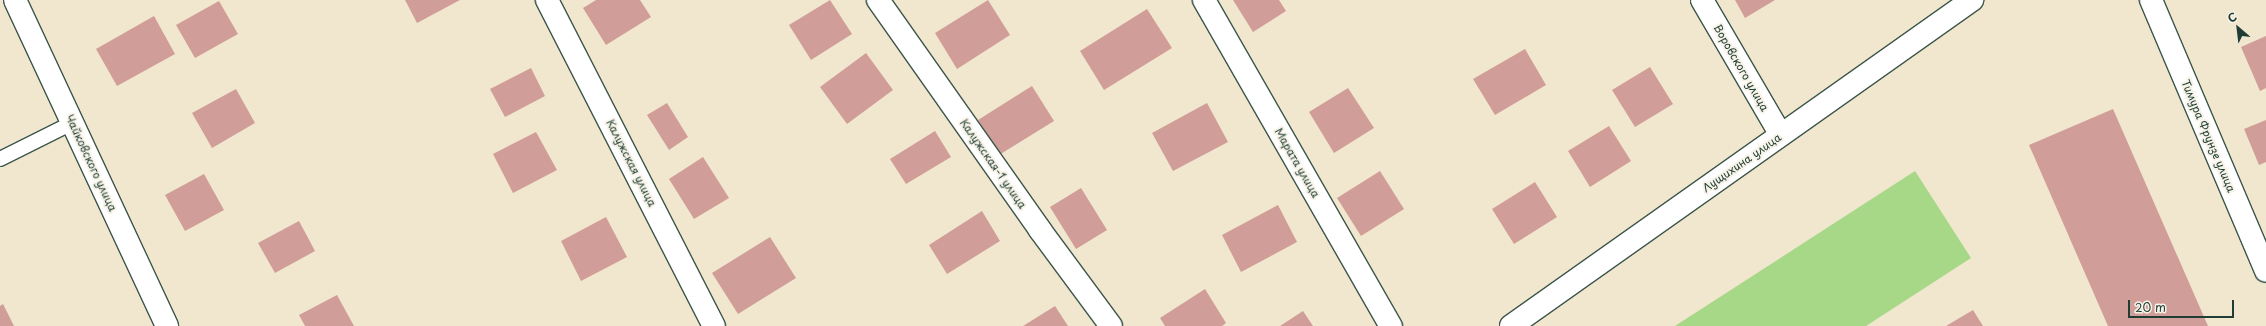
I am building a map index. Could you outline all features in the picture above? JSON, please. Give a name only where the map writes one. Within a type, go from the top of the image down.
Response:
[{"type":"street","name":"Чайковского улица","points":[[15,0],[167,326]]},
{"type":"street","name":"Калужская улица","points":[[547,0],[714,326]]},
{"type":"street","name":"Калужская-1 улица","points":[[878,0],[1040,230],[1111,326]]},
{"type":"street","name":"Марата улица","points":[[1204,0],[1391,326]]},
{"type":"street","name":"Воровского улица","points":[[1702,0],[1781,135]]},
{"type":"street","name":"Лущихина улица","points":[[1512,326],[1972,0]]},
{"type":"street","name":"Тимура Фрунзе улица","points":[[2151,0],[2266,271]]},
{"type":"lane","points":[[0,159],[72,123]]},
{"type":"green space","points":[[1915,171],[1971,258],[1866,326],[1675,326]]},
{"type":"building","points":[[405,0],[460,0],[417,23]]},
{"type":"building","points":[[596,0],[640,0],[651,17],[606,45],[583,8]]},
{"type":"building","points":[[830,0],[852,34],[811,60],[789,25]]},
{"type":"building","points":[[988,0],[1010,35],[957,69],[935,33]]},
{"type":"building","points":[[1233,0],[1279,0],[1286,11],[1253,32]]},
{"type":"building","points":[[1735,0],[1775,0],[1745,18]]},
{"type":"building","points":[[219,1],[238,34],[195,58],[176,25]]},
{"type":"building","points":[[1147,9],[1172,48],[1104,90],[1080,51]]},
{"type":"building","points":[[154,16],[175,54],[117,86],[96,49]]},
{"type":"building","points":[[2266,36],[2266,88],[2260,91],[2241,47]]},
{"type":"building","points":[[1525,49],[1546,85],[1495,115],[1473,79]]},
{"type":"building","points":[[866,53],[893,90],[847,124],[820,87]]},
{"type":"building","points":[[1650,67],[1673,104],[1635,127],[1612,90]]},
{"type":"building","points":[[531,68],[545,96],[505,117],[490,89]]},
{"type":"building","points":[[1032,86],[1054,121],[999,155],[978,120]]},
{"type":"building","points":[[1348,88],[1374,128],[1334,153],[1309,112]]},
{"type":"building","points":[[236,89],[255,123],[212,148],[192,113]]},
{"type":"building","points":[[667,103],[688,137],[669,150],[647,115]]},
{"type":"building","points":[[1207,103],[1228,142],[1173,171],[1152,133]]},
{"type":"building","points":[[2113,109],[2208,326],[2108,326],[2029,145]]},
{"type":"building","points":[[2266,120],[2266,162],[2259,165],[2244,129]]},
{"type":"building","points":[[1609,126],[1631,161],[1590,187],[1568,151]]},
{"type":"building","points":[[935,131],[951,157],[906,184],[890,159]]},
{"type":"building","points":[[536,132],[557,170],[513,193],[493,154]]},
{"type":"building","points":[[703,157],[729,198],[694,219],[669,179]]},
{"type":"building","points":[[1380,171],[1404,209],[1361,236],[1337,198]]},
{"type":"building","points":[[204,174],[224,210],[185,231],[165,195]]},
{"type":"building","points":[[1535,182],[1557,217],[1514,244],[1492,209]]},
{"type":"building","points":[[1081,188],[1107,230],[1076,249],[1050,207]]},
{"type":"building","points":[[1278,205],[1297,242],[1241,272],[1222,235]]},
{"type":"building","points":[[982,211],[1000,241],[947,274],[929,245]]},
{"type":"building","points":[[606,217],[627,257],[581,281],[561,241]]},
{"type":"building","points":[[299,221],[315,251],[275,273],[258,243]]},
{"type":"building","points":[[770,237],[796,278],[738,314],[712,273]]},
{"type":"building","points":[[1205,289],[1226,323],[1222,326],[1165,326],[1160,318]]},
{"type":"building","points":[[337,295],[354,326],[305,326],[299,315]]},
{"type":"building","points":[[3,304],[14,326],[0,326],[0,306]]},
{"type":"building","points":[[1055,306],[1068,326],[1023,326]]},
{"type":"building","points":[[1973,310],[1983,326],[1946,326]]},
{"type":"building","points":[[1303,311],[1313,326],[1280,326]]}]
